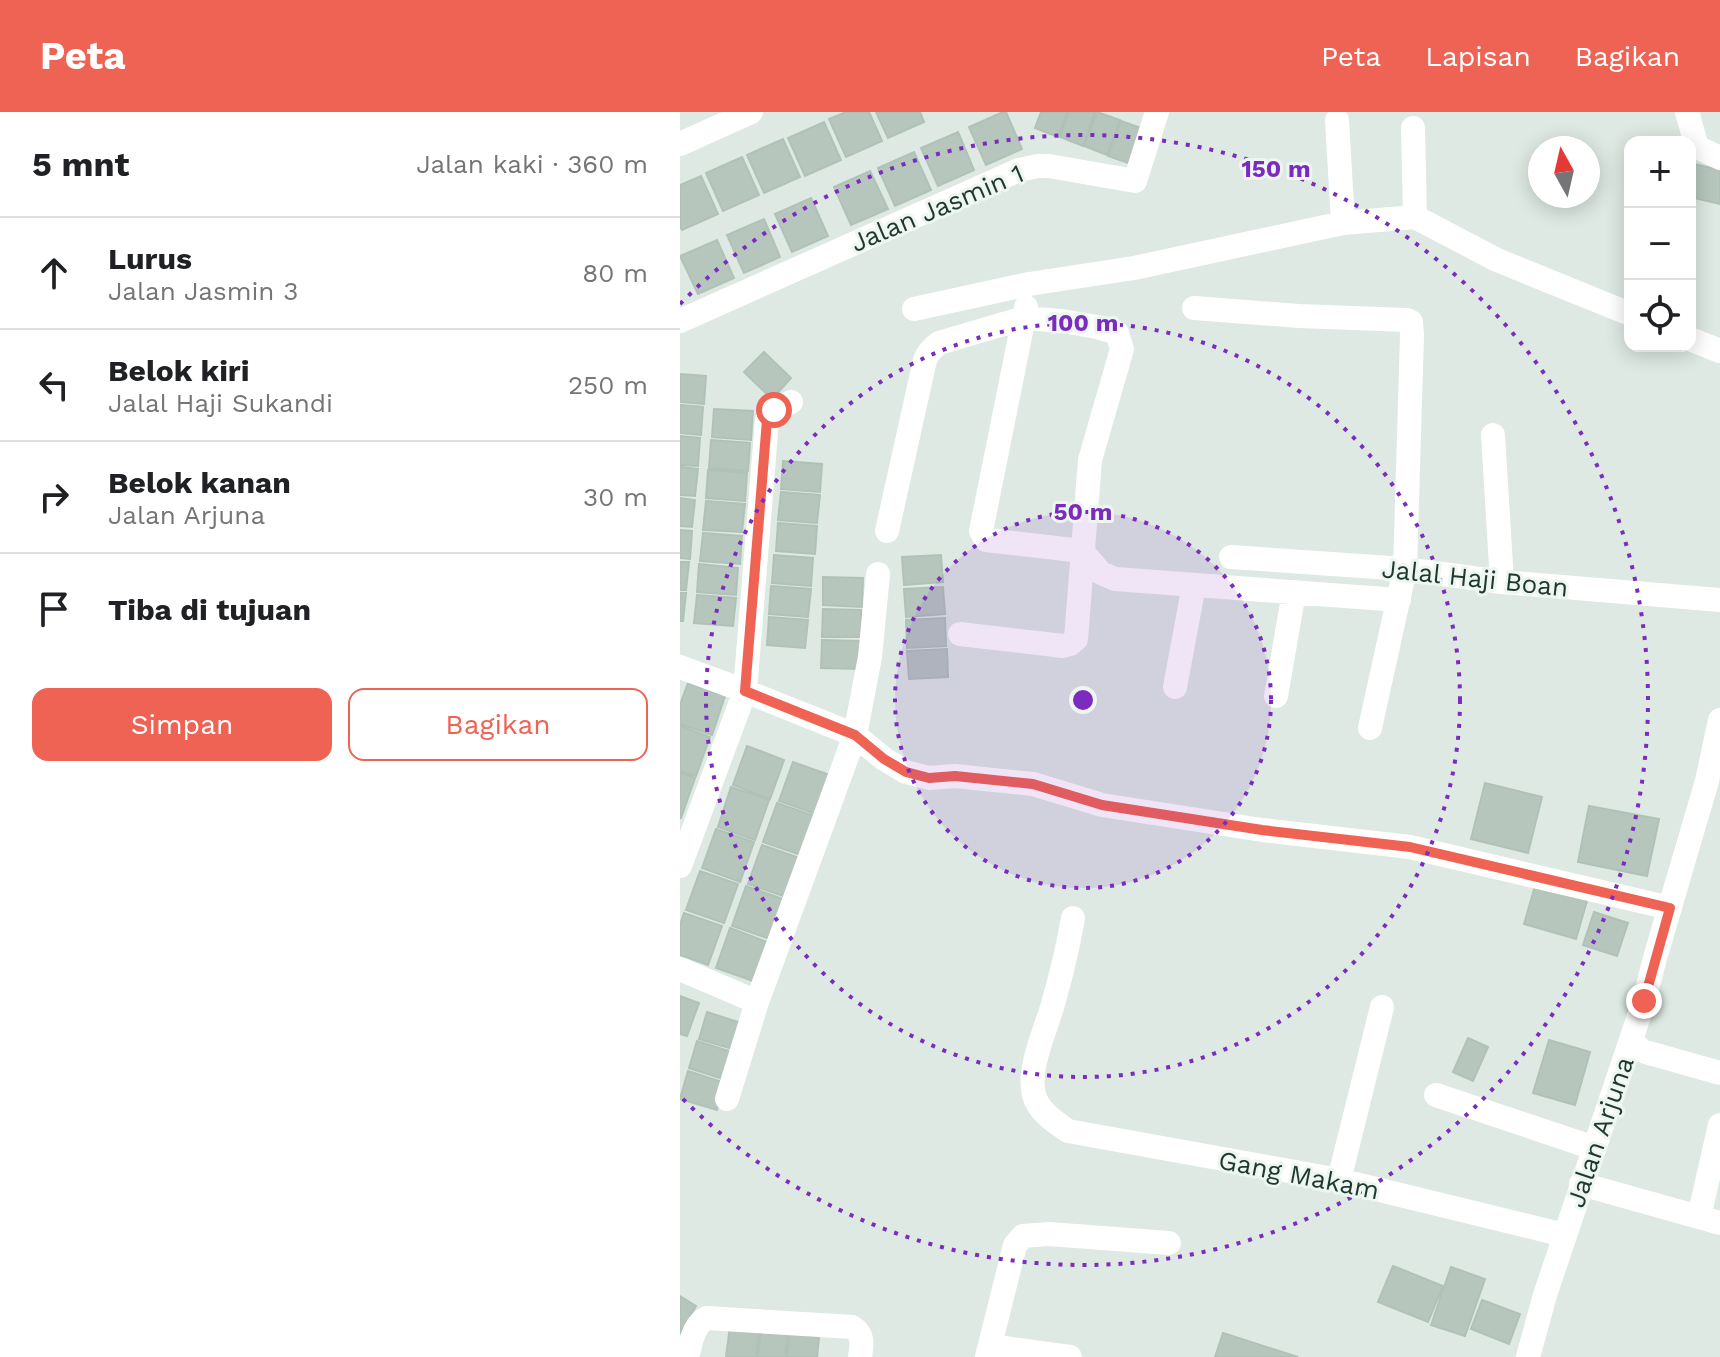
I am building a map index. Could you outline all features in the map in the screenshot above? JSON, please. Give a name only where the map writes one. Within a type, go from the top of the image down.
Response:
[{"type":"street","points":[[680,144],[751,112]]},
{"type":"street","name":"Jalan Jasmin 1","points":[[680,321],[1019,170],[1049,166],[1135,181],[1157,112]]},
{"type":"street","points":[[1687,112],[1697,147],[1720,158]]},
{"type":"street","points":[[1337,120],[1343,223]]},
{"type":"street","points":[[1413,128],[1415,217]]},
{"type":"street","points":[[887,531],[929,351],[939,343],[1027,301],[1134,268],[1343,223],[1415,217],[1497,260],[1624,312]]},
{"type":"street","points":[[1027,301],[981,534],[988,541],[1082,551],[1101,573],[1115,579],[1399,600]]},
{"type":"street","points":[[914,309],[1027,301],[1062,321],[1117,333],[1122,349],[1090,460],[1076,639],[1063,646],[960,634]]},
{"type":"street","points":[[1194,308],[1411,322],[1405,569],[1370,728]]},
{"type":"street","points":[[1696,341],[1720,351]]},
{"type":"street","points":[[680,866],[745,691],[767,420],[774,410],[791,402]]},
{"type":"street","points":[[1493,435],[1502,582]]},
{"type":"street","name":"Jalal Haji Boan","points":[[1231,557],[1405,569],[1502,582],[1720,600]]},
{"type":"street","points":[[727,1099],[757,1002],[855,735],[870,657],[878,574]]},
{"type":"street","points":[[1175,687],[1194,585]]},
{"type":"street","points":[[1276,696],[1294,592]]},
{"type":"street","points":[[680,667],[855,735],[906,772],[929,778],[955,776],[1033,784],[1102,805],[1262,830],[1410,847],[1670,908]]},
{"type":"street","name":"Jalan Arjuna","points":[[1528,1357],[1564,1235],[1644,1001],[1707,781],[1720,720]]},
{"type":"street","name":"Gang Makam","points":[[1073,918],[1054,1001],[1033,1071],[1034,1096],[1040,1108],[1068,1131],[1339,1180],[1564,1235]]},
{"type":"street","points":[[680,969],[757,1002]]},
{"type":"street","points":[[1339,1180],[1382,1007]]},
{"type":"street","points":[[1631,1041],[1642,1051],[1720,1073]]},
{"type":"street","points":[[1436,1095],[1594,1148]]},
{"type":"street","points":[[1581,1184],[1709,1220],[1720,1125]]},
{"type":"street","points":[[1070,1357],[989,1351],[1015,1245],[1023,1236],[1049,1234],[1169,1243]]},
{"type":"street","points":[[687,1357],[697,1325],[707,1318],[852,1327],[859,1332],[862,1340],[860,1357]]},
{"type":"building","points":[[846,112],[869,112],[882,141],[846,157],[829,119]]},
{"type":"building","points":[[876,112],[920,112],[924,122],[888,138]]},
{"type":"building","points":[[1006,112],[1022,149],[986,165],[969,127]]},
{"type":"building","points":[[1041,112],[1067,112],[1058,137],[1035,128]]},
{"type":"building","points":[[1069,112],[1095,112],[1083,146],[1060,137]]},
{"type":"building","points":[[1097,112],[1120,120],[1107,155],[1084,146]]},
{"type":"building","points":[[1121,121],[1144,129],[1131,164],[1108,156]]},
{"type":"building","points":[[824,122],[841,160],[805,176],[788,138]]},
{"type":"building","points":[[958,132],[974,170],[938,186],[921,148]]},
{"type":"building","points":[[783,139],[800,177],[764,193],[747,155]]},
{"type":"building","points":[[914,152],[931,190],[895,206],[878,168]]},
{"type":"building","points":[[742,157],[759,195],[723,211],[706,173]]},
{"type":"building","points":[[1696,164],[1720,170],[1720,204],[1696,198]]},
{"type":"building","points":[[870,171],[888,209],[851,225],[834,187]]},
{"type":"building","points":[[701,176],[718,214],[682,230],[680,185]]},
{"type":"building","points":[[811,198],[828,236],[792,252],[775,214]]},
{"type":"building","points":[[764,219],[780,257],[744,273],[727,235]]},
{"type":"building","points":[[717,240],[734,278],[698,294],[680,256]]},
{"type":"building","points":[[764,352],[791,378],[772,399],[744,372]]},
{"type":"building","points":[[680,374],[706,376],[704,404],[680,402]]},
{"type":"building","points":[[680,405],[703,407],[701,435],[680,433]]},
{"type":"building","points":[[714,409],[753,411],[751,440],[712,437]]},
{"type":"building","points":[[680,436],[700,438],[698,466],[680,465]]},
{"type":"building","points":[[711,440],[750,443],[748,471],[709,468]]},
{"type":"building","points":[[783,461],[822,464],[820,492],[781,489]]},
{"type":"building","points":[[680,467],[698,469],[695,496],[680,495]]},
{"type":"building","points":[[708,470],[747,473],[745,501],[706,498]]},
{"type":"building","points":[[781,492],[820,495],[817,523],[778,520]]},
{"type":"building","points":[[680,498],[695,500],[692,527],[680,526]]},
{"type":"building","points":[[706,501],[745,504],[742,532],[703,530]]},
{"type":"building","points":[[778,523],[817,526],[815,554],[776,551]]},
{"type":"building","points":[[680,530],[692,531],[690,559],[680,558]]},
{"type":"building","points":[[703,533],[742,536],[740,564],[700,561]]},
{"type":"building","points":[[774,555],[813,558],[811,586],[772,583]]},
{"type":"building","points":[[941,555],[943,582],[904,585],[902,557]]},
{"type":"building","points":[[680,562],[689,562],[686,590],[680,590]]},
{"type":"building","points":[[699,564],[738,568],[736,595],[697,592]]},
{"type":"building","points":[[823,577],[863,578],[862,607],[823,605]]},
{"type":"building","points":[[771,586],[811,589],[808,617],[769,614]]},
{"type":"building","points":[[943,587],[945,614],[906,617],[904,589]]},
{"type":"building","points":[[680,593],[686,593],[683,621],[680,621]]},
{"type":"building","points":[[697,595],[736,598],[733,626],[694,623]]},
{"type":"building","points":[[823,609],[861,610],[861,637],[822,637]]},
{"type":"building","points":[[769,617],[808,620],[805,648],[767,645]]},
{"type":"building","points":[[945,618],[946,646],[907,648],[906,620]]},
{"type":"building","points":[[822,640],[861,641],[860,669],[821,668]]},
{"type":"building","points":[[947,649],[948,677],[909,679],[907,651]]},
{"type":"building","points":[[688,683],[725,696],[712,735],[680,724],[680,705]]},
{"type":"building","points":[[680,726],[710,737],[696,776],[680,771]]},
{"type":"building","points":[[747,746],[784,760],[770,799],[733,785]]},
{"type":"building","points":[[793,762],[830,775],[816,814],[779,801]]},
{"type":"building","points":[[680,773],[695,778],[681,818],[680,818]]},
{"type":"building","points":[[1485,783],[1542,797],[1528,853],[1471,839]]},
{"type":"building","points":[[731,787],[769,800],[755,840],[718,827]]},
{"type":"building","points":[[777,803],[815,816],[801,855],[763,842]]},
{"type":"building","points":[[1589,806],[1659,819],[1647,876],[1578,862]]},
{"type":"building","points":[[716,829],[754,842],[740,882],[702,868]]},
{"type":"building","points":[[762,845],[800,858],[786,897],[748,884]]},
{"type":"building","points":[[700,871],[738,884],[724,923],[686,910]]},
{"type":"building","points":[[746,886],[783,899],[770,939],[732,926]]},
{"type":"building","points":[[1535,886],[1587,901],[1576,939],[1524,924]]},
{"type":"building","points":[[1594,912],[1628,923],[1617,956],[1583,945]]},
{"type":"building","points":[[684,913],[722,926],[708,965],[680,955],[680,925]]},
{"type":"building","points":[[730,928],[767,942],[753,981],[716,968]]},
{"type":"building","points":[[680,996],[699,1003],[687,1036],[680,1034]]},
{"type":"building","points":[[707,1012],[744,1024],[736,1050],[699,1039]]},
{"type":"building","points":[[1468,1038],[1488,1047],[1473,1081],[1453,1072]]},
{"type":"building","points":[[1549,1040],[1590,1052],[1575,1105],[1533,1093]]},
{"type":"building","points":[[697,1041],[735,1053],[726,1080],[689,1068]]},
{"type":"building","points":[[688,1071],[725,1083],[717,1110],[680,1099]]},
{"type":"building","points":[[1393,1266],[1443,1286],[1428,1322],[1378,1302]]},
{"type":"building","points":[[1451,1267],[1485,1279],[1465,1336],[1431,1325]]},
{"type":"building","points":[[680,1296],[696,1306],[680,1333]]},
{"type":"building","points":[[1482,1300],[1520,1314],[1509,1344],[1471,1329]]},
{"type":"building","points":[[730,1326],[759,1329],[756,1357],[726,1357]]},
{"type":"building","points":[[761,1329],[788,1333],[785,1357],[758,1357]]},
{"type":"building","points":[[1223,1333],[1298,1357],[1215,1357]]},
{"type":"building","points":[[790,1334],[819,1337],[817,1357],[787,1357]]},
{"type":"route","points":[[774,410],[767,420],[745,691],[855,735],[906,772],[929,778],[955,776],[1033,784],[1102,805],[1262,830],[1410,847],[1670,908],[1644,1001]]}]
